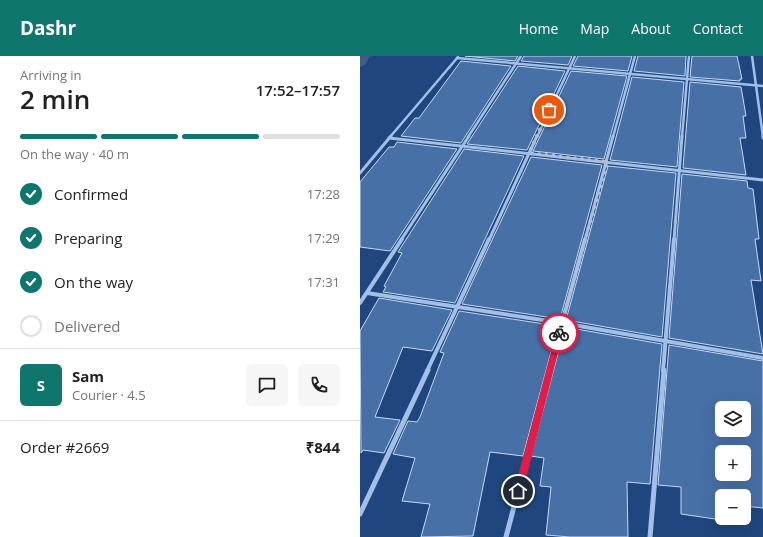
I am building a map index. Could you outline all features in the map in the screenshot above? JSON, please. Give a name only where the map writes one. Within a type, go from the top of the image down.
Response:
[{"type":"street","points":[[360,303],[521,56]]},
{"type":"street","points":[[360,514],[575,56]]},
{"type":"street","points":[[506,537],[562,323],[635,56]]},
{"type":"street","points":[[650,537],[689,56]]},
{"type":"street","points":[[752,56],[763,138]]},
{"type":"street","points":[[360,173],[458,57],[763,86]]},
{"type":"street","points":[[389,138],[463,145],[763,180]]},
{"type":"street","points":[[367,293],[666,340],[763,358]]},
{"type":"building","points":[[465,56],[518,56],[515,61]]},
{"type":"building","points":[[524,56],[572,56],[568,65],[521,61]]},
{"type":"building","points":[[578,56],[632,56],[628,71],[573,66]]},
{"type":"building","points":[[638,56],[686,56],[685,76],[634,71]]},
{"type":"building","points":[[692,56],[737,56],[742,79],[740,79],[740,81],[690,77]]},
{"type":"building","points":[[461,61],[511,66],[461,143],[401,136],[415,118],[419,118]]},
{"type":"building","points":[[518,66],[565,71],[527,150],[467,144]]},
{"type":"building","points":[[571,71],[627,76],[604,159],[533,151]]},
{"type":"building","points":[[632,77],[684,82],[677,167],[610,160]]},
{"type":"building","points":[[690,82],[741,87],[746,116],[743,116],[746,138],[740,138],[746,175],[683,168]]},
{"type":"building","points":[[397,142],[457,149],[390,251],[360,247],[360,182],[389,147],[394,147]]},
{"type":"building","points":[[464,149],[524,156],[455,303],[383,292],[386,287],[384,286],[402,253],[398,252]]},
{"type":"building","points":[[531,157],[602,165],[560,319],[462,304]]},
{"type":"building","points":[[608,166],[676,173],[662,337],[566,320]]},
{"type":"building","points":[[682,174],[747,181],[748,188],[753,189],[759,239],[755,239],[761,281],[751,280],[763,354],[669,338]]},
{"type":"building","points":[[379,298],[452,310],[432,351],[403,347],[375,417],[400,420],[384,453],[363,450],[361,453],[360,331]]},
{"type":"building","points":[[459,311],[558,326],[523,456],[490,452],[473,536],[421,537],[430,504],[402,501],[415,458],[393,454],[408,421],[417,422],[420,417],[444,353],[440,352]]},
{"type":"building","points":[[565,327],[662,344],[650,484],[627,482],[628,537],[570,537],[546,535],[551,487],[540,486],[544,458],[531,456]]},
{"type":"building","points":[[669,345],[763,361],[763,508],[751,507],[751,489],[715,489],[715,519],[681,514],[681,487],[658,485]]},
{"type":"waterway","points":[[360,62],[363,56]]},
{"type":"way so far","points":[[549,110],[529,153],[607,162],[559,333]]},
{"type":"route","points":[[518,491],[559,333]]}]
